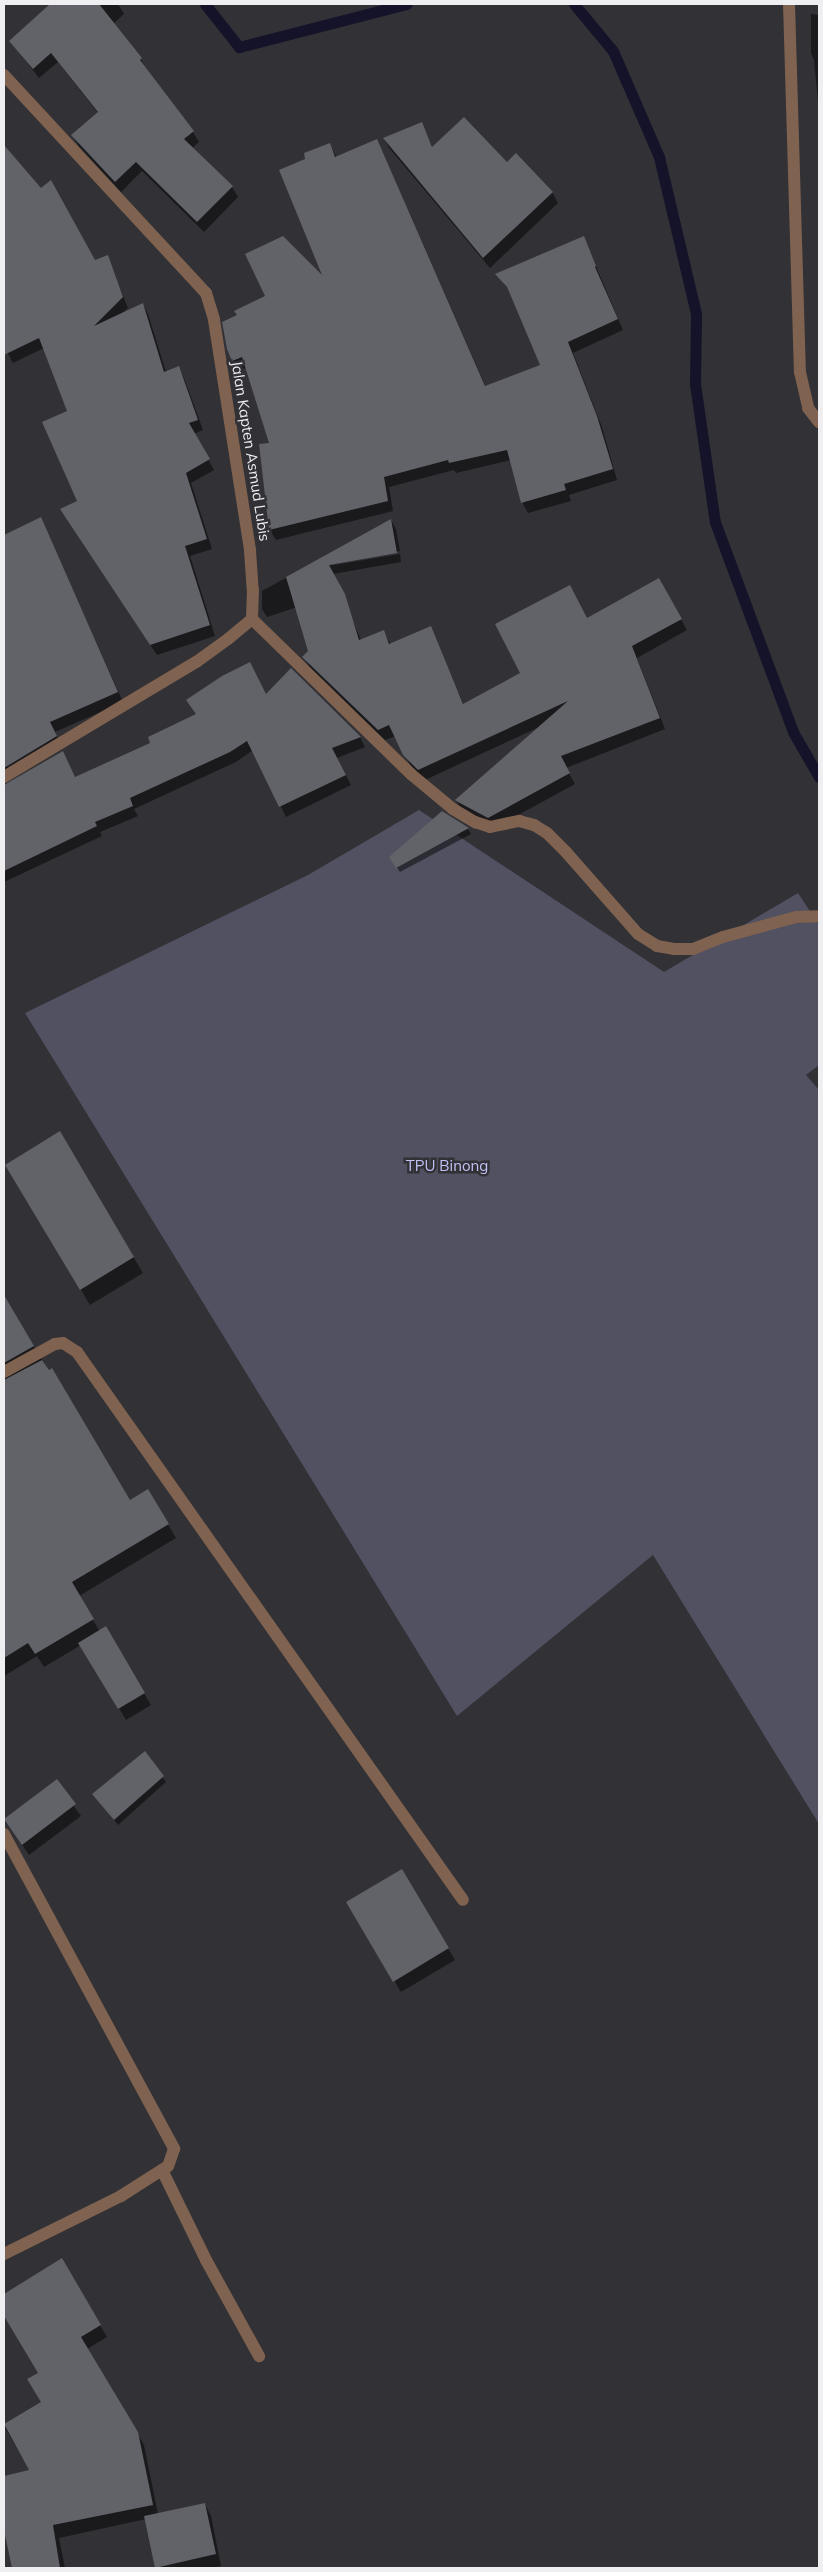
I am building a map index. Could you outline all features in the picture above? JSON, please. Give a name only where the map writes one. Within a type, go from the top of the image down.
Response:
[{"type":"street","points":[[789,4],[800,372],[808,408],[819,422]]},
{"type":"street","name":"Jalan Kapten Asmud Lubis","points":[[4,75],[206,293],[214,320],[250,552],[252,619]]},
{"type":"street","points":[[4,777],[196,662],[252,619],[412,775],[453,809],[475,822],[490,827],[519,821],[534,825],[547,833],[638,934],[657,946],[674,949],[693,948],[723,937],[796,917],[819,916]]},
{"type":"street","points":[[4,1372],[54,1344],[63,1343],[77,1352],[463,1900]]},
{"type":"street","points":[[4,1834],[174,2149],[168,2166],[121,2196],[4,2254]]},
{"type":"street","points":[[162,2170],[206,2260],[259,2356]]},
{"type":"green space","name":"TPU Binong","points":[[419,810],[664,972],[798,893],[819,925],[819,1065],[806,1075],[819,1090],[819,1824],[653,1555],[457,1716],[25,1013],[308,875]]},
{"type":"building","points":[[50,4],[99,4],[142,58],[140,60],[194,131],[184,139],[233,186],[197,222],[136,162],[115,182],[71,135],[98,112],[51,53],[33,69],[9,41]]},
{"type":"building","points":[[464,117],[507,162],[516,153],[553,192],[483,258],[383,138],[422,122],[432,147]]},
{"type":"building","points":[[377,139],[485,386],[540,365],[507,287],[495,274],[584,236],[595,267],[618,319],[568,342],[597,416],[613,469],[564,484],[566,490],[521,503],[507,450],[449,463],[448,460],[384,477],[388,501],[269,530],[259,444],[269,443],[242,357],[232,361],[227,349],[222,322],[237,315],[234,311],[265,296],[245,254],[283,236],[322,275],[279,170],[305,159],[304,153],[330,143],[335,157]]},
{"type":"building","points":[[4,145],[41,188],[51,180],[95,260],[108,255],[123,297],[94,326],[143,303],[164,372],[179,366],[198,420],[189,423],[210,459],[186,473],[207,539],[185,546],[210,625],[150,645],[60,509],[77,501],[42,422],[67,411],[39,338],[4,355]]},
{"type":"building","points":[[41,517],[118,692],[50,722],[57,736],[4,768],[4,535]]},
{"type":"building","points":[[391,519],[397,553],[329,565],[345,594],[359,640],[384,630],[389,644],[431,626],[463,704],[520,673],[495,624],[570,585],[587,618],[659,578],[682,619],[632,646],[660,718],[561,756],[570,773],[488,818],[455,800],[568,701],[418,770],[403,755],[389,725],[378,730],[302,657],[308,651],[286,577]]},
{"type":"building","points":[[250,662],[266,694],[291,668],[361,737],[332,748],[346,775],[279,807],[247,741],[230,752],[130,798],[133,806],[95,822],[97,826],[4,871],[4,785],[63,751],[75,777],[150,743],[148,737],[196,714],[186,700],[222,676]]},
{"type":"building","points":[[442,811],[469,828],[396,868],[389,857]]},
{"type":"building","points":[[60,1131],[134,1257],[80,1290],[5,1165]]},
{"type":"building","points":[[4,1295],[34,1346],[4,1363]]},
{"type":"building","points":[[42,1360],[49,1370],[52,1368],[130,1500],[148,1489],[169,1524],[72,1582],[94,1619],[35,1654],[28,1643],[4,1658],[4,1380]]},
{"type":"building","points":[[106,1626],[145,1693],[118,1709],[78,1643]]},
{"type":"building","points":[[145,1751],[164,1776],[114,1820],[92,1794]]},
{"type":"building","points":[[57,1779],[76,1804],[22,1845],[4,1819]]},
{"type":"building","points":[[402,1869],[449,1948],[393,1982],[346,1902]]},
{"type":"building","points":[[62,2258],[101,2325],[81,2337],[138,2432],[153,2505],[53,2525],[60,2568],[12,2568],[4,2530],[4,2476],[29,2470],[4,2424],[41,2402],[27,2379],[38,2373],[4,2316],[4,2294]]},
{"type":"building","points":[[205,2503],[216,2554],[155,2568],[144,2516]]},
{"type":"waterway","points":[[205,4],[239,47],[407,4]]},
{"type":"waterway","points":[[574,4],[613,51],[659,157],[696,314],[695,384],[715,522],[793,732],[819,777]]}]
